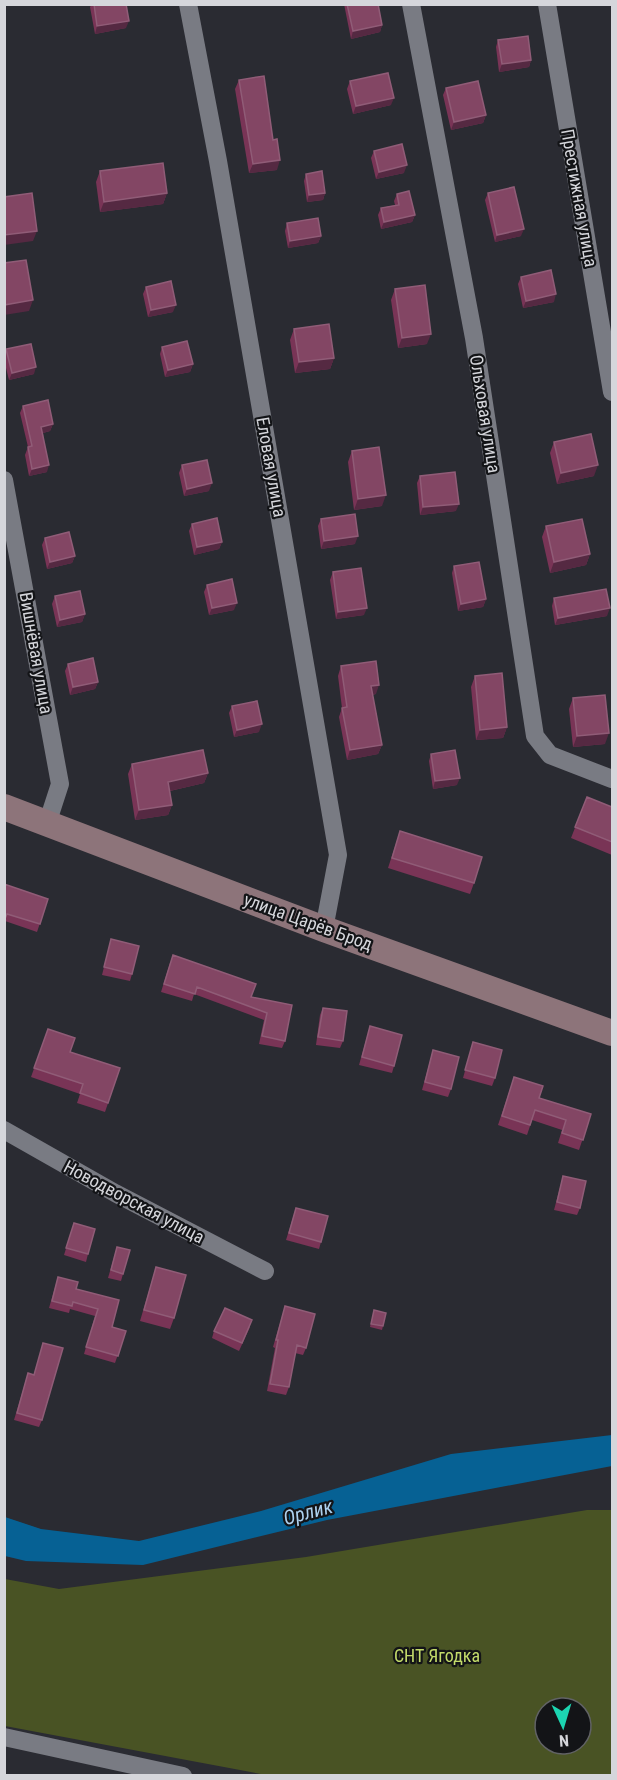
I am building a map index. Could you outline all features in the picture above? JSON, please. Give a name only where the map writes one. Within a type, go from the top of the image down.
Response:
[{"type":"street","name":"Еловая улица","points":[[188,4],[218,161],[338,855],[324,929]]},
{"type":"street","name":"Ольховая улица","points":[[411,4],[474,338],[535,736],[550,755],[612,779]]},
{"type":"street","name":"Престижная улица","points":[[547,4],[612,392]]},
{"type":"street","name":"Вишнёвая улица","points":[[4,480],[60,784],[47,824]]},
{"type":"street","name":"улица Царёв Брод","points":[[4,807],[324,929],[612,1033]]},
{"type":"street","name":"Новодворская улица","points":[[4,1130],[115,1193],[265,1271]]},
{"type":"street","points":[[4,1737],[182,1776]]},
{"type":"green space","name":"СНТ Ягодка","points":[[587,1510],[612,1510],[612,1775],[266,1775],[5,1726],[5,1579],[59,1589],[306,1557]]},
{"type":"water","name":"Орлик","points":[[612,1435],[612,1466],[327,1520],[143,1565],[26,1561],[5,1556],[5,1517],[41,1529],[139,1541],[261,1511],[451,1454]]},
{"type":"building","points":[[94,4],[126,4],[129,21],[97,26]]},
{"type":"building","points":[[347,4],[378,4],[382,25],[353,31]]},
{"type":"building","points":[[528,36],[531,60],[502,64],[498,40]]},
{"type":"building","points":[[388,73],[394,98],[356,106],[350,81]]},
{"type":"building","points":[[264,76],[273,140],[277,139],[280,160],[253,164],[239,80]]},
{"type":"building","points":[[478,81],[486,115],[454,122],[446,88]]},
{"type":"building","points":[[402,144],[407,165],[379,172],[374,151]]},
{"type":"building","points":[[163,163],[167,193],[104,202],[100,171]]},
{"type":"building","points":[[322,171],[325,193],[309,195],[306,174]]},
{"type":"building","points":[[514,187],[524,229],[497,235],[488,193]]},
{"type":"building","points":[[409,191],[415,215],[384,222],[381,208],[399,205],[397,194]]},
{"type":"building","points":[[32,193],[37,231],[4,235],[4,197]]},
{"type":"building","points":[[318,218],[321,236],[290,241],[287,223]]},
{"type":"building","points":[[26,260],[33,300],[4,305],[4,263]]},
{"type":"building","points":[[551,270],[556,294],[526,301],[521,277]]},
{"type":"building","points":[[171,281],[176,305],[151,310],[146,287]]},
{"type":"building","points":[[425,285],[431,334],[402,338],[395,289]]},
{"type":"building","points":[[329,324],[334,358],[299,362],[294,329]]},
{"type":"building","points":[[187,341],[193,364],[168,370],[162,347]]},
{"type":"building","points":[[31,344],[36,367],[12,373],[6,349]]},
{"type":"building","points":[[48,400],[53,424],[41,427],[49,465],[32,469],[28,447],[32,446],[23,406]]},
{"type":"building","points":[[591,434],[598,465],[561,473],[554,442]]},
{"type":"building","points":[[379,447],[386,495],[358,499],[352,451]]},
{"type":"building","points":[[207,460],[212,483],[187,489],[182,465]]},
{"type":"building","points":[[455,472],[459,504],[423,507],[420,476]]},
{"type":"building","points":[[355,514],[358,536],[324,541],[321,519]]},
{"type":"building","points":[[217,518],[222,542],[197,547],[192,524]]},
{"type":"building","points":[[582,519],[590,554],[554,562],[546,526]]},
{"type":"building","points":[[69,532],[75,556],[50,562],[45,538]]},
{"type":"building","points":[[479,562],[486,599],[461,604],[454,566]]},
{"type":"building","points":[[361,568],[367,608],[338,612],[333,572]]},
{"type":"building","points":[[232,579],[237,603],[212,608],[207,585]]},
{"type":"building","points":[[606,589],[610,608],[558,618],[554,598]]},
{"type":"building","points":[[80,591],[85,614],[60,620],[55,596]]},
{"type":"building","points":[[93,658],[98,682],[73,687],[68,664]]},
{"type":"building","points":[[376,661],[379,685],[371,686],[382,745],[350,750],[342,708],[347,707],[341,666]]},
{"type":"building","points":[[502,673],[507,727],[480,730],[475,676]]},
{"type":"building","points":[[605,695],[609,733],[577,736],[573,698]]},
{"type":"building","points":[[257,701],[262,724],[237,730],[232,706]]},
{"type":"building","points":[[203,750],[208,773],[168,782],[172,805],[139,810],[132,764]]},
{"type":"building","points":[[455,750],[460,778],[435,781],[431,754]]},
{"type":"building","points":[[587,797],[612,807],[612,842],[575,827]]},
{"type":"building","points":[[400,831],[482,857],[474,883],[392,858]]},
{"type":"building","points":[[4,884],[48,899],[40,924],[7,914],[4,921]]},
{"type":"building","points":[[111,939],[139,946],[132,974],[104,967]]},
{"type":"building","points":[[173,955],[256,984],[251,997],[292,1005],[285,1041],[262,1036],[267,1013],[197,987],[195,994],[164,984]]},
{"type":"building","points":[[323,1008],[347,1011],[343,1041],[318,1037]]},
{"type":"building","points":[[370,1026],[402,1035],[394,1066],[362,1057]]},
{"type":"building","points":[[48,1029],[75,1038],[70,1052],[120,1068],[108,1103],[80,1093],[83,1084],[34,1068]]},
{"type":"building","points":[[473,1042],[502,1050],[495,1078],[465,1070]]},
{"type":"building","points":[[433,1050],[459,1057],[451,1089],[425,1082]]},
{"type":"building","points":[[514,1077],[543,1086],[539,1098],[591,1114],[583,1140],[562,1133],[566,1120],[535,1110],[530,1125],[502,1116]]},
{"type":"building","points":[[563,1176],[586,1181],[580,1208],[557,1202]]},
{"type":"building","points":[[296,1208],[328,1216],[321,1242],[289,1233]]},
{"type":"building","points":[[74,1223],[95,1229],[88,1254],[66,1248]]},
{"type":"building","points":[[117,1247],[130,1250],[123,1274],[111,1270]]},
{"type":"building","points":[[156,1267],[186,1275],[174,1318],[144,1310]]},
{"type":"building","points":[[58,1277],[78,1282],[76,1289],[119,1300],[112,1327],[126,1331],[118,1356],[86,1347],[98,1309],[73,1302],[72,1306],[52,1301]]},
{"type":"building","points":[[285,1306],[315,1314],[306,1348],[297,1345],[289,1387],[270,1384],[278,1340],[276,1340]]},
{"type":"building","points":[[225,1308],[252,1320],[242,1343],[214,1331]]},
{"type":"building","points":[[374,1310],[386,1313],[383,1326],[371,1324]]},
{"type":"building","points":[[43,1343],[63,1348],[42,1420],[17,1413],[28,1373],[34,1375]]}]
